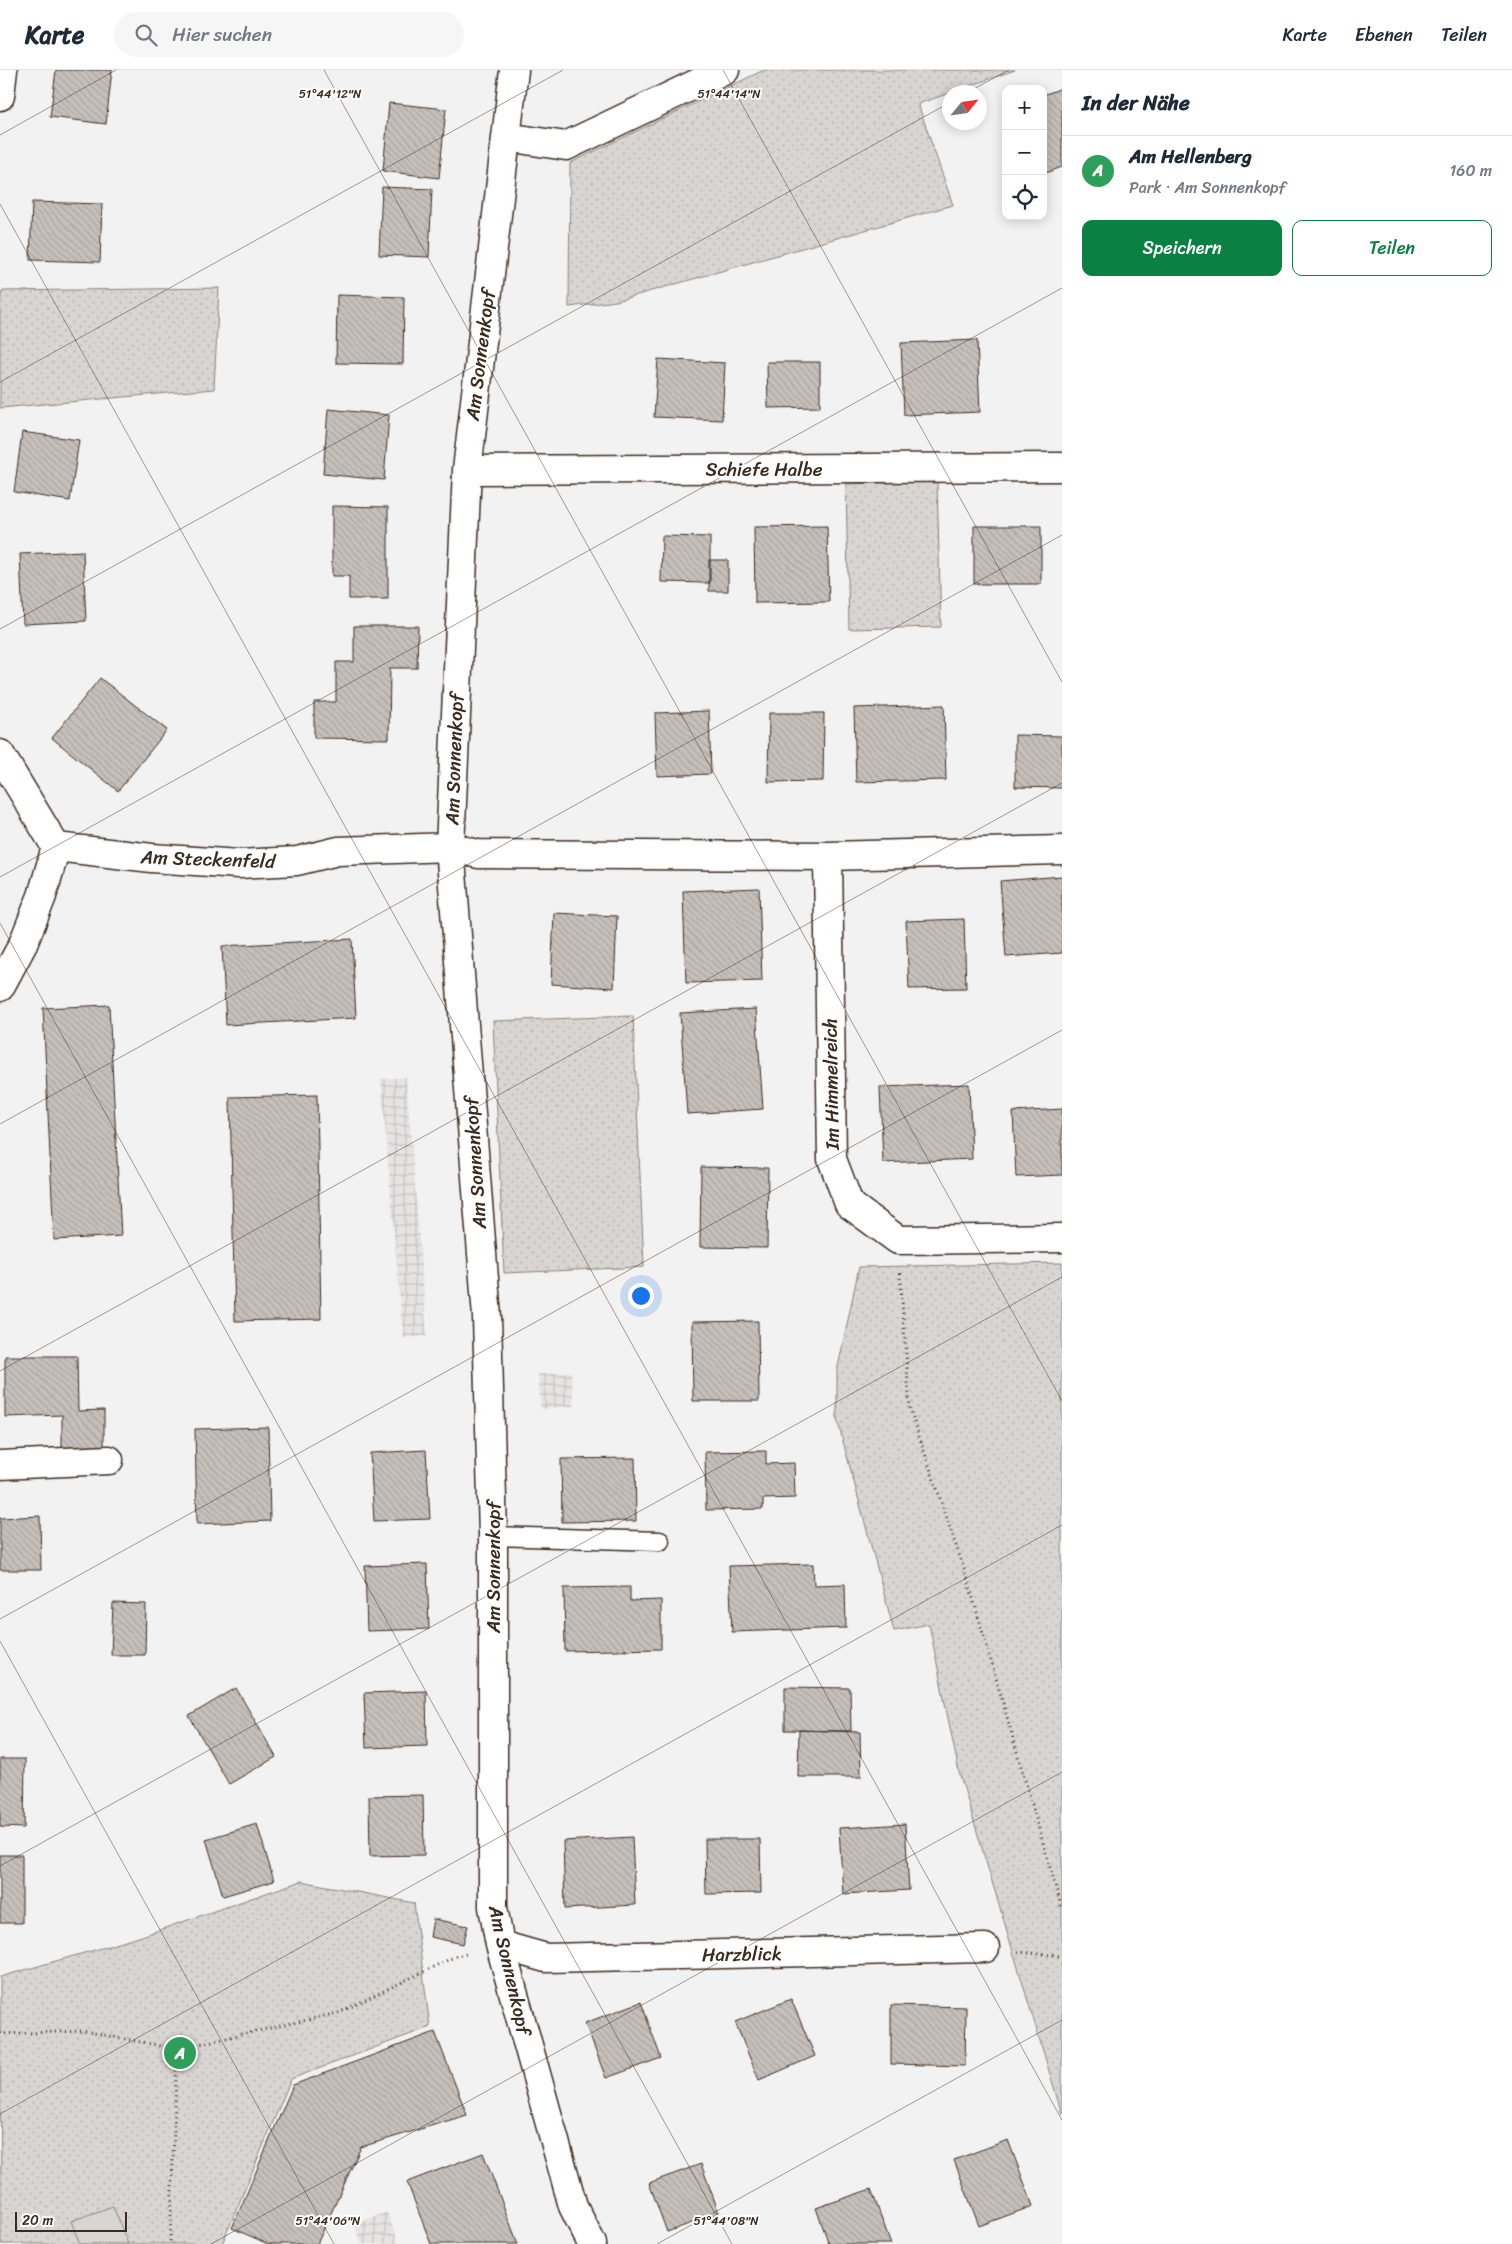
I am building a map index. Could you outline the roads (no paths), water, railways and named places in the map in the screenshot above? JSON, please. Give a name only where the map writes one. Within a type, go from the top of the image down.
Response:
[{"type":"street","points":[[0,96],[3,70]]},
{"type":"street","name":"Am Sonnenkopf","points":[[514,70],[467,470],[450,847],[487,1317],[493,1536],[493,1908],[500,1945],[573,2206],[592,2244]]},
{"type":"street","points":[[506,137],[566,146],[724,70]]},
{"type":"street","name":"Schiefe Halbe","points":[[467,470],[1062,467]]},
{"type":"street","points":[[0,754],[56,847],[39,904],[23,944],[0,987]]},
{"type":"street","name":"Am Steckenfeld","points":[[56,847],[152,858],[239,864],[297,860],[338,851],[450,847]]},
{"type":"street","points":[[450,847],[478,854],[828,856],[1062,850]]},
{"type":"street","name":"Im Himmelreich","points":[[828,856],[832,1159],[849,1204],[898,1240],[1062,1238]]},
{"type":"street","points":[[0,1465],[110,1460]]},
{"type":"street","name":"Harzblick","points":[[500,1945],[546,1958],[985,1948]]},
{"type":"lane","points":[[493,1536],[660,1541]]},
{"type":"place","name":"Am Hellenberg","points":[[180,2053]]}]
